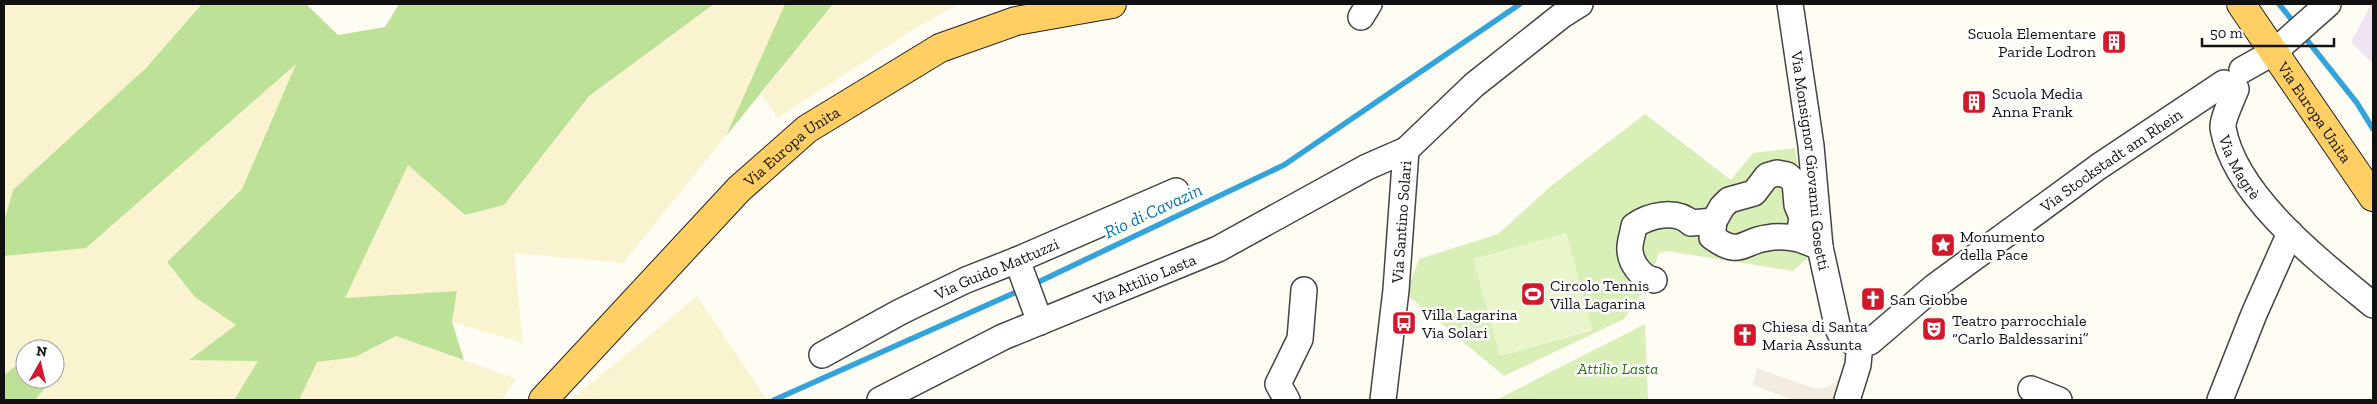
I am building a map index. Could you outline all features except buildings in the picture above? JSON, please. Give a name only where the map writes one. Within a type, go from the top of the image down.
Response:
[{"type":"main road","name":"Via Europa Unita","points":[[543,400],[739,189],[807,129],[940,48],[1016,21],[1112,4]]},
{"type":"main road","name":"Via Europa Unita","points":[[2241,4],[2373,197]]},
{"type":"street","name":"Via Santino Solari","points":[[1383,400],[1396,290],[1406,150],[1474,85],[1561,16],[1580,4]]},
{"type":"street","name":"Via Monsignor Giovanni Gosetti","points":[[1790,4],[1811,146],[1810,243],[1841,335],[1852,342],[1860,343]]},
{"type":"street","name":"Via Stockstadt am Rhein","points":[[1860,343],[1870,342],[1905,310],[2098,167],[2234,81],[2274,52],[2328,4]]},
{"type":"street","name":"Via Magrè","points":[[2234,81],[2222,126],[2232,156],[2249,185],[2276,219],[2290,233],[2373,305]]},
{"type":"street","name":"Via Attilio Lasta","points":[[880,400],[1003,337],[1218,248],[1367,167],[1406,150]]},
{"type":"street","points":[[1777,173],[1788,175],[1795,182],[1797,205],[1810,243],[1767,238],[1735,248],[1720,243],[1712,237],[1714,221],[1722,207],[1729,200],[1754,193],[1767,176],[1777,173]]},
{"type":"street","name":"Via Guido Mattuzzi","points":[[822,355],[900,312],[966,280],[1176,191]]},
{"type":"street","points":[[1654,280],[1638,272],[1632,256],[1630,250],[1634,226],[1640,221],[1672,214],[1684,217],[1691,223],[1714,221]]},
{"type":"street","points":[[2220,400],[2254,314],[2290,233]]},
{"type":"street","points":[[1017,260],[1040,322]]},
{"type":"street","points":[[1287,400],[1278,384],[1300,339],[1304,290]]},
{"type":"street","points":[[1847,400],[1858,365],[1860,343]]},
{"type":"street","points":[[2031,389],[2059,400]]},
{"type":"shaded area","points":[[8,4],[202,4],[146,68],[4,222],[4,9]]},
{"type":"shaded area","points":[[714,4],[785,4],[726,136],[623,263],[514,253],[523,343],[452,322],[457,291],[345,298],[408,165],[465,215],[504,205],[589,96]]},
{"type":"shaded area","points":[[833,4],[958,4],[911,31],[778,118],[761,94]]},
{"type":"shaded area","points":[[2371,4],[2373,4],[2373,64],[2351,42]]},
{"type":"shaded area","points":[[296,63],[242,189],[167,262],[195,297],[236,325],[190,359],[258,361],[234,400],[35,400],[44,389],[65,389],[65,363],[67,361],[65,360],[65,339],[15,339],[15,367],[4,375],[4,256],[87,247]]},
{"type":"shaded area","points":[[697,296],[767,400],[571,400]]},
{"type":"shaded area","points":[[1842,310],[1855,326],[1862,323],[1876,322],[1887,333],[1870,358],[1854,400],[1793,400],[1753,385],[1757,368],[1813,388],[1825,388],[1838,380],[1845,366],[1843,350],[1832,337],[1824,334],[1834,316]]},
{"type":"shaded area","points":[[396,336],[516,379],[502,400],[299,400],[316,362],[355,357]]},
{"type":"green space","points":[[202,4],[306,4],[338,35],[385,27],[399,4],[714,4],[589,96],[504,205],[465,215],[408,165],[345,298],[457,291],[452,322],[464,360],[396,336],[355,357],[317,362],[299,400],[234,400],[258,361],[189,360],[236,325],[195,297],[167,262],[242,189],[296,64],[86,248],[4,256],[4,222],[13,190],[146,68]]},
{"type":"green space","points":[[785,4],[833,4],[726,136]]},
{"type":"green space","points":[[1645,114],[1731,180],[1753,153],[1795,148],[1811,255],[1793,271],[1667,251],[1658,254],[1651,280],[1624,319],[1504,376],[1406,294],[1419,259],[1498,234],[1551,186]],"holes":[[[1566,233],[1592,330],[1500,356]]]},
{"type":"green space","name":"Circolo Tennis Villa Lagarina","points":[[1566,233],[1592,329],[1500,356],[1473,259]]},
{"type":"green space","name":"Attilio Lasta","points":[[1645,324],[1648,400],[1496,400],[1498,399]]},
{"type":"green space","points":[[15,367],[15,389],[44,389],[35,400],[4,400],[4,375]]},
{"type":"waterway","name":"Rio di Cavazin","points":[[1032,285],[1284,165],[1520,4]]},
{"type":"waterway","points":[[2279,4],[2296,25]]},
{"type":"waterway","points":[[2303,35],[2357,103],[2373,129]]},
{"type":"waterway","name":"Rio di Cavazin","points":[[774,400],[1021,290]]},
{"type":"place","name":"Scuola Elementare Paride Lodron","points":[[2114,42]]},
{"type":"place","name":"Scuola Media Anna Frank","points":[[1974,102]]},
{"type":"place","name":"Monumento della Pace","points":[[1943,245]]},
{"type":"place","name":"Circolo Tennis Villa Lagarina","points":[[1533,294]]},
{"type":"place","name":"San Giobbe","points":[[1873,299]]},
{"type":"place","name":"Villa Lagarina Via Solari","points":[[1404,323]]},
{"type":"place","name":"Teatro parrocchiale “Carlo Baldessarini”","points":[[1934,329]]},
{"type":"place","name":"Chiesa di Santa Maria Assunta","points":[[1745,335]]}]
